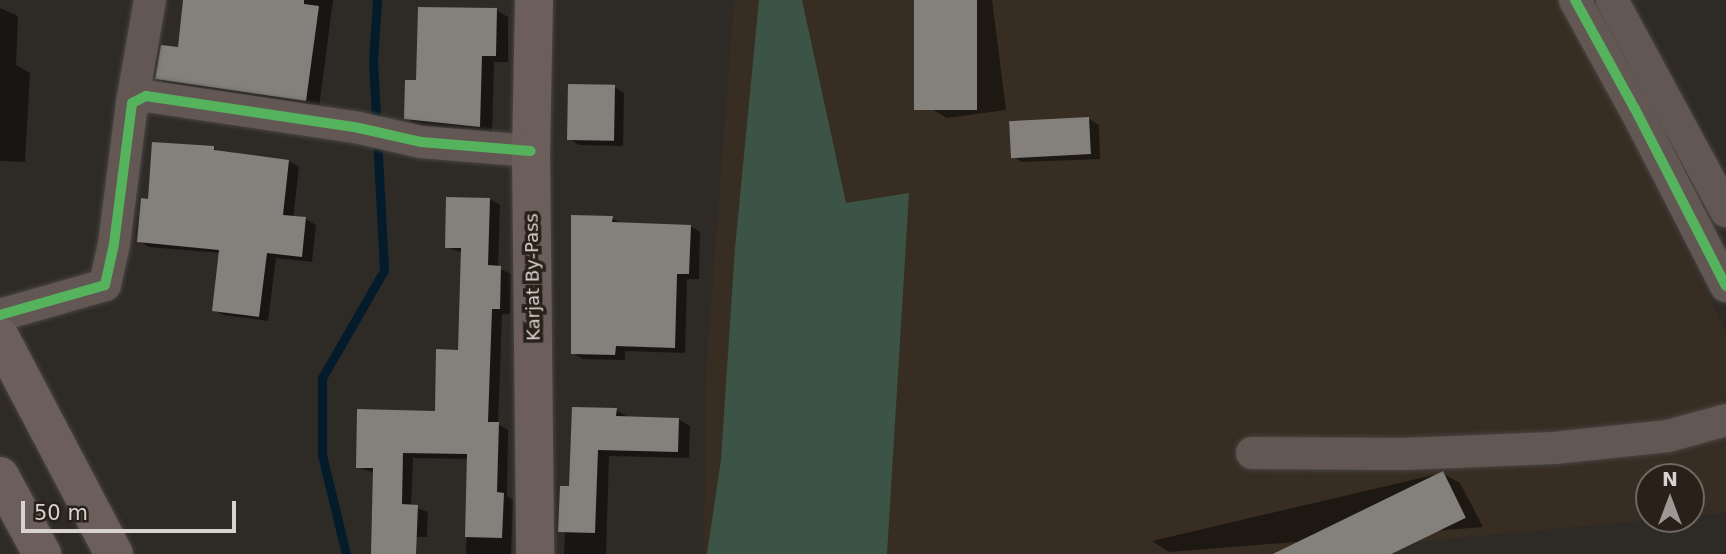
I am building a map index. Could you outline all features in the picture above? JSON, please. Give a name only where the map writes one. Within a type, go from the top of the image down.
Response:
[{"type":"main road","name":"Karjat By-Pass","points":[[534,0],[531,151],[536,554]]},
{"type":"main road","points":[[0,338],[114,554]]},
{"type":"main road","points":[[0,476],[37,551]]},
{"type":"street","points":[[0,315],[105,285],[114,244],[132,103],[150,0]]},
{"type":"street","points":[[1574,0],[1635,109],[1726,286]]},
{"type":"street","points":[[1616,1],[1726,211]]},
{"type":"street","points":[[132,103],[146,96],[359,128],[421,142],[531,151]]},
{"type":"street","points":[[1252,453],[1403,454],[1554,448],[1668,436],[1726,420]]},
{"type":"shaded area","points":[[734,0],[1566,0],[1726,333],[1726,513],[1705,515],[1705,463],[1635,463],[1635,521],[1285,554],[704,554],[706,373]]},
{"type":"green space","points":[[759,0],[802,0],[846,203],[909,193],[887,554],[707,554],[721,460],[735,248]]},
{"type":"building","points":[[183,0],[304,0],[304,4],[319,6],[306,101],[155,79],[161,45],[178,47]]},
{"type":"building","points":[[914,0],[977,0],[977,110],[914,110]]},
{"type":"building","points":[[418,7],[497,8],[496,56],[482,56],[480,127],[404,119],[405,80],[416,80]]},
{"type":"building","points":[[568,84],[615,85],[614,141],[567,140]]},
{"type":"building","points":[[1089,117],[1091,154],[1011,158],[1009,121]]},
{"type":"building","points":[[152,142],[214,146],[214,150],[289,160],[283,215],[306,217],[302,257],[267,253],[259,317],[212,311],[219,250],[137,242],[141,198],[148,199]]},
{"type":"building","points":[[446,197],[490,198],[488,265],[501,266],[500,309],[492,309],[488,422],[499,422],[497,492],[504,493],[502,538],[465,537],[467,454],[403,453],[402,504],[418,505],[416,554],[371,554],[373,468],[356,468],[357,409],[435,411],[436,349],[458,350],[461,248],[445,248]]},
{"type":"building","points":[[571,215],[613,216],[612,222],[691,225],[689,274],[677,274],[675,348],[616,346],[615,355],[571,354]]},
{"type":"building","points":[[572,407],[617,408],[616,416],[679,418],[678,452],[598,450],[595,533],[558,532],[560,486],[569,486]]},
{"type":"building","points":[[1443,471],[1466,518],[1391,554],[1273,554]]},
{"type":"waterway","points":[[346,554],[322,455],[322,378],[384,270],[373,62],[377,0]]},
{"type":"cycle path","points":[[1575,0],[1635,109],[1726,286]]},
{"type":"cycle path","points":[[0,315],[105,285],[114,244],[132,103],[146,96],[359,128],[421,142],[531,151]]}]
